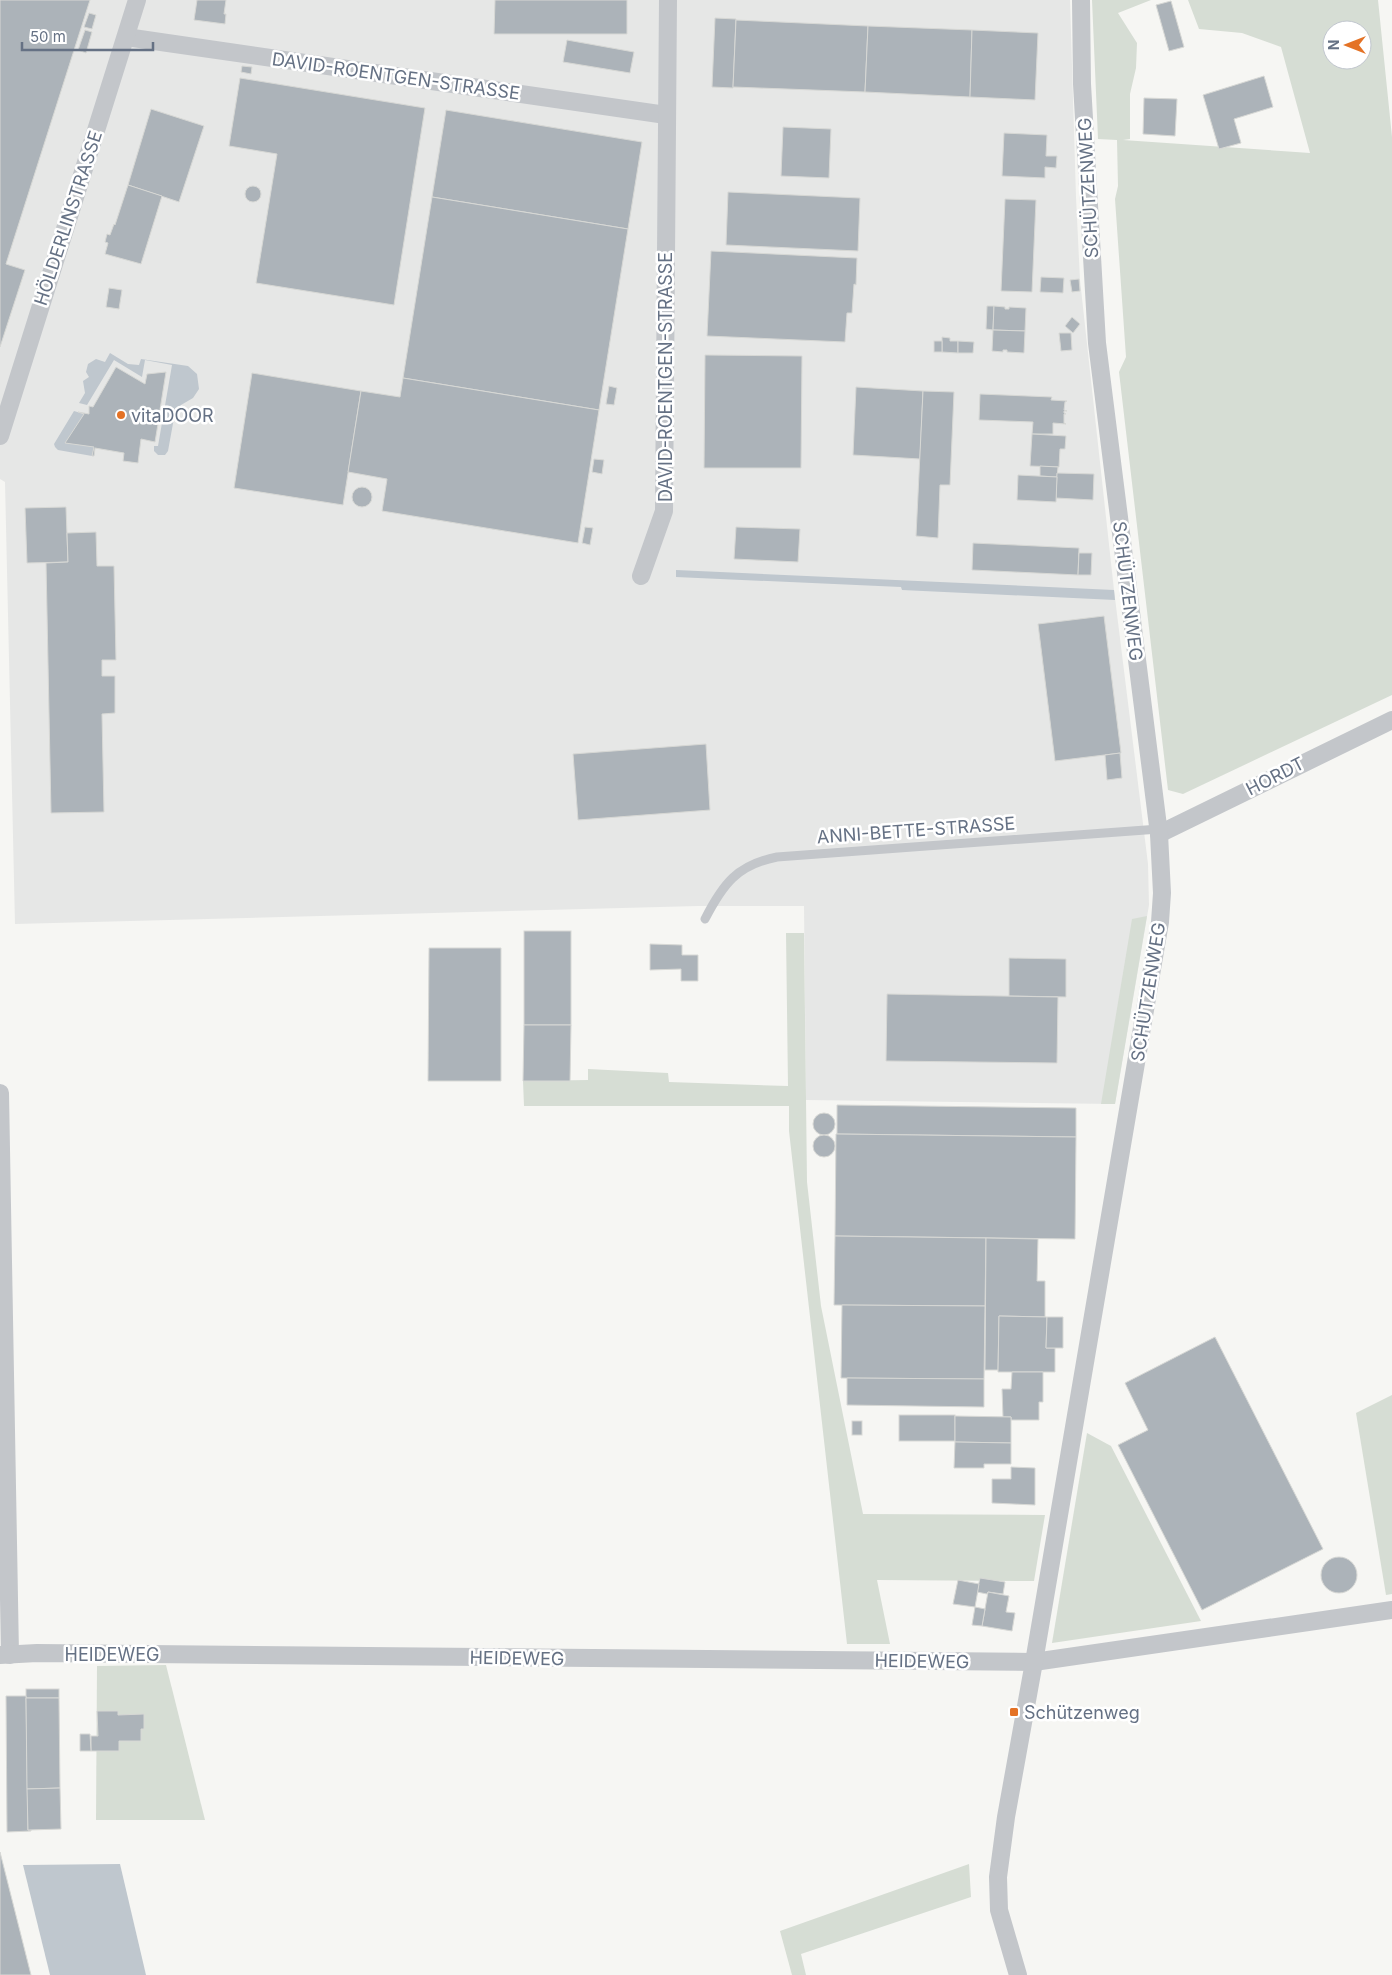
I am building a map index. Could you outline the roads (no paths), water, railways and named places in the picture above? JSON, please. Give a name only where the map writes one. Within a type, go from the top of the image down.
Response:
[{"type":"street","name":"HÖLDERLINSTRASSE","points":[[0,436],[137,0]]},
{"type":"street","name":"DAVID-ROENTGEN-STRASSE","points":[[641,576],[664,511],[668,0]]},
{"type":"street","name":"SCHÜTZENWEG","points":[[1018,1975],[999,1910],[998,1877],[1006,1817],[1160,922],[1162,894],[1159,832],[1097,343],[1082,84],[1081,0]]},
{"type":"street","name":"DAVID-ROENTGEN-STRASSE","points":[[126,37],[666,115]]},
{"type":"street","name":"HORDT","points":[[1159,832],[1392,720]]},
{"type":"street","points":[[0,1093],[5,1655]]},
{"type":"street","name":"HEIDEWEG","points":[[5,1655],[36,1653],[1034,1662],[1392,1610]]},
{"type":"lane","name":"ANNI-BETTE-STRASSE","points":[[705,919],[716,896],[732,878],[750,865],[772,858],[886,848],[1159,832]]},
{"type":"place","name":"vitaDOOR","points":[[121,415]]},
{"type":"place","name":"Schützenweg","points":[[1014,1712]]}]
